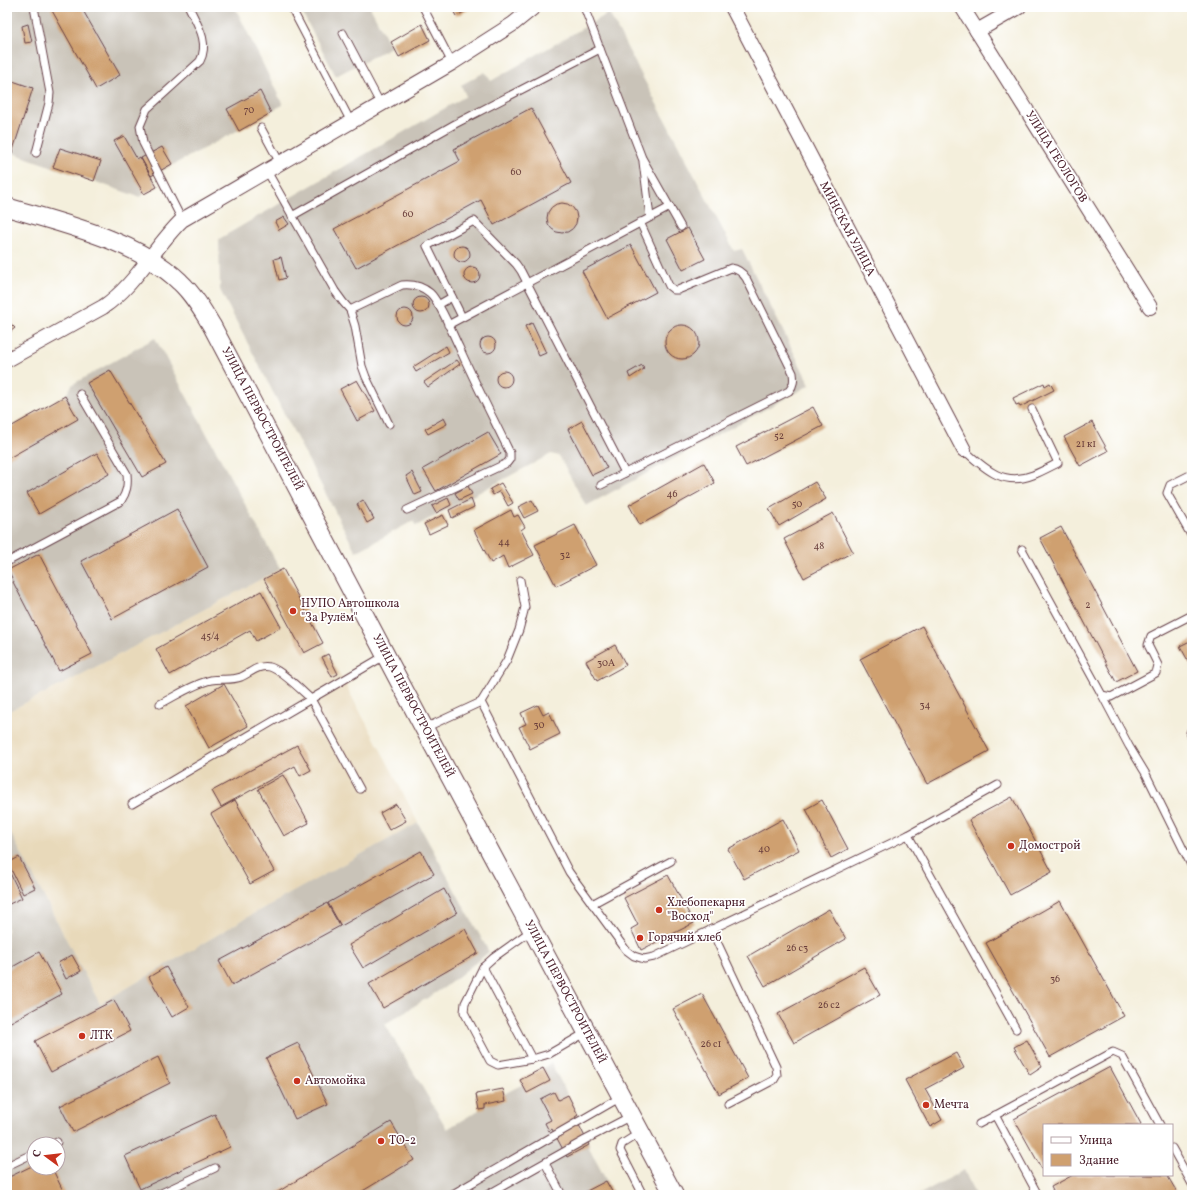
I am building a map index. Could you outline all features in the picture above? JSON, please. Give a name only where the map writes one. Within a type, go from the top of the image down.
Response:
[{"type":"street","points":[[7,360],[114,300],[126,289],[165,238],[182,220],[452,63],[513,24],[534,7]]},
{"type":"street","name":"МИНСКАЯ УЛИЦА","points":[[732,7],[964,450]]},
{"type":"street","name":"УЛИЦА ГЕОЛОГОВ","points":[[962,7],[1150,307]]},
{"type":"street","points":[[977,31],[1019,7]]},
{"type":"street","name":"УЛИЦА ПЕРВОСТРОИТЕЛЕЙ","points":[[7,207],[85,230],[122,245],[150,259],[165,269],[180,282],[197,301],[212,326],[424,728],[674,1195]]},
{"type":"lane","points":[[34,7],[50,93],[49,103],[36,153]]},
{"type":"lane","points":[[182,220],[143,143],[140,126],[147,109],[200,61],[204,53],[205,45],[189,7]]},
{"type":"lane","points":[[291,7],[351,122]]},
{"type":"lane","points":[[423,7],[452,63]]},
{"type":"lane","points":[[584,7],[642,158],[681,227]]},
{"type":"lane","points":[[343,33],[381,105]]},
{"type":"lane","points":[[292,216],[455,124],[600,48]]},
{"type":"lane","points":[[261,128],[280,163]]},
{"type":"lane","points":[[642,158],[650,217]]},
{"type":"lane","points":[[267,171],[335,291],[342,302],[350,310],[355,326],[362,366],[389,424]]},
{"type":"lane","points":[[448,324],[462,318],[670,207]]},
{"type":"lane","points":[[462,318],[427,246],[474,221],[516,264],[527,282],[624,473]]},
{"type":"lane","points":[[601,485],[789,390],[793,386],[794,379],[790,366],[742,272],[736,268],[731,268],[678,290],[674,290],[670,286],[640,222]]},
{"type":"lane","points":[[350,310],[402,285],[409,284],[420,287],[429,292],[434,297],[448,324],[510,453],[510,459],[507,463],[407,510]]},
{"type":"lane","points":[[438,305],[452,297]]},
{"type":"lane","points":[[7,562],[121,501],[126,493],[128,484],[126,474],[80,394]]},
{"type":"lane","points":[[964,450],[993,474],[1006,478],[1019,479],[1032,476],[1058,463],[1032,409]]},
{"type":"lane","points":[[1192,474],[1170,485],[1168,493],[1192,537]]},
{"type":"lane","points":[[1022,549],[1129,746],[1146,774],[1192,867]]},
{"type":"lane","points":[[424,728],[480,702],[507,660],[519,630],[525,607],[520,580]]},
{"type":"lane","points":[[1102,695],[1111,697],[1156,673],[1158,665],[1148,645],[1152,636],[1192,615]]},
{"type":"lane","points":[[132,804],[386,655]]},
{"type":"lane","points":[[160,704],[198,684],[212,680],[241,677],[261,666],[269,666],[277,670],[311,699],[360,789]]},
{"type":"lane","points":[[480,702],[569,872],[626,950],[634,956],[644,959],[654,957],[908,835],[998,785]]},
{"type":"lane","points":[[1192,728],[1190,732],[1192,740]]},
{"type":"lane","points":[[908,835],[1016,1029]]},
{"type":"lane","points":[[592,904],[672,861]]},
{"type":"lane","points":[[711,929],[776,1067],[777,1075],[774,1080],[728,1104]]},
{"type":"lane","points":[[532,930],[493,958],[484,967],[465,1003],[464,1012],[482,1047],[490,1061],[498,1065],[550,1054],[587,1032]]},
{"type":"lane","points":[[484,967],[532,1059]]},
{"type":"lane","points":[[979,1124],[1113,1052],[1122,1056],[1159,1124]]},
{"type":"lane","points":[[451,1195],[621,1097]]},
{"type":"lane","points":[[488,1195],[632,1115]]},
{"type":"lane","points":[[995,1115],[1038,1195]]},
{"type":"lane","points":[[640,1132],[622,1144],[620,1150],[642,1195]]},
{"type":"lane","points":[[1173,1150],[1192,1184]]},
{"type":"lane","points":[[7,1166],[26,1157]]},
{"type":"lane","points":[[545,1163],[562,1195]]},
{"type":"lane","points":[[157,1195],[215,1168]]},
{"type":"shaded area","points":[[7,7],[235,7],[283,105],[271,111],[271,113],[152,176],[158,187],[139,197],[7,151]]},
{"type":"shaded area","points":[[299,7],[370,7],[391,47],[336,76]]},
{"type":"shaded area","points":[[609,13],[734,251],[742,249],[810,385],[586,506],[559,456],[551,454],[416,526],[413,521],[356,552],[220,290],[219,239],[466,96],[461,85],[485,72],[491,81]]},
{"type":"shaded area","points":[[155,338],[280,569],[71,680],[7,712],[7,429],[65,396],[73,384]]},
{"type":"shaded area","points":[[280,569],[283,569],[392,771],[418,823],[251,915],[100,1004],[7,826],[7,712],[71,680]]},
{"type":"shaded area","points":[[418,823],[489,952],[445,987],[385,1024],[447,1129],[479,1110],[485,1109],[485,1105],[506,1101],[504,1094],[523,1084],[528,1093],[550,1081],[543,1068],[551,1063],[578,1115],[575,1117],[590,1145],[588,1146],[614,1195],[7,1195],[7,826],[100,1004],[251,915]]},
{"type":"shaded area","points":[[964,1170],[975,1195],[918,1195]]},
{"type":"building","points":[[50,7],[81,7],[120,75],[96,89]]},
{"type":"building","points":[[451,7],[474,7],[456,16]]},
{"type":"building","points":[[28,24],[32,42],[25,43],[22,26]]},
{"type":"building","points":[[422,24],[430,40],[399,57],[391,42]]},
{"type":"building","points":[[7,79],[33,88],[12,153],[7,151]]},
{"type":"building","points":[[260,91],[271,113],[239,131],[227,109]]},
{"type":"building","points":[[531,108],[571,183],[494,225],[481,200],[356,268],[334,229],[460,161],[454,149]]},
{"type":"building","points":[[124,136],[137,159],[140,157],[157,187],[144,194],[114,141]]},
{"type":"building","points":[[162,147],[172,164],[151,176],[141,158]]},
{"type":"building","points":[[60,148],[101,161],[94,181],[53,167]]},
{"type":"building","points":[[562,203],[573,207],[577,218],[573,229],[562,233],[551,229],[547,218],[551,207]]},
{"type":"building","points":[[284,217],[289,224],[279,230],[275,222]]},
{"type":"building","points":[[688,228],[705,259],[683,270],[667,239]]},
{"type":"building","points":[[631,245],[656,292],[607,318],[582,271]]},
{"type":"building","points":[[462,246],[468,248],[470,254],[468,260],[462,262],[456,260],[454,254],[456,248]]},
{"type":"building","points":[[281,257],[286,278],[279,280],[274,259]]},
{"type":"building","points":[[472,267],[478,269],[480,275],[478,281],[472,283],[466,281],[464,275],[466,269]]},
{"type":"building","points":[[421,297],[427,299],[429,305],[427,311],[421,313],[415,311],[413,305],[415,299]]},
{"type":"building","points":[[405,309],[411,311],[413,317],[411,323],[405,325],[399,323],[397,317],[399,311]]},
{"type":"building","points":[[7,320],[15,328],[10,332],[7,328]]},
{"type":"building","points":[[532,323],[546,353],[539,356],[525,326]]},
{"type":"building","points":[[679,325],[685,325],[689,326],[696,332],[699,342],[698,349],[692,356],[685,359],[679,359],[675,358],[668,352],[665,345],[665,339],[666,335],[672,328]]},
{"type":"building","points":[[485,337],[491,337],[496,342],[494,351],[491,353],[485,353],[480,348],[480,342]]},
{"type":"building","points":[[446,346],[449,352],[416,372],[413,367]]},
{"type":"building","points":[[457,360],[460,364],[428,387],[424,382]]},
{"type":"building","points":[[642,365],[644,369],[630,378],[628,373]]},
{"type":"building","points":[[110,370],[166,464],[142,477],[87,383]]},
{"type":"building","points":[[501,371],[507,371],[512,376],[510,385],[507,387],[501,387],[496,382],[496,376]]},
{"type":"building","points":[[357,380],[375,411],[357,421],[340,389]]},
{"type":"building","points":[[1044,383],[1045,386],[1050,383],[1054,390],[1020,407],[1019,404],[1016,405],[1013,398]]},
{"type":"building","points":[[65,396],[78,419],[7,459],[7,429]]},
{"type":"building","points":[[813,407],[823,426],[746,466],[736,447]]},
{"type":"building","points":[[444,418],[447,424],[428,434],[425,429]]},
{"type":"building","points":[[582,421],[607,468],[592,475],[568,429]]},
{"type":"building","points":[[1092,422],[1108,451],[1080,466],[1064,437]]},
{"type":"building","points":[[488,432],[501,454],[436,491],[423,469]]},
{"type":"building","points":[[97,453],[109,474],[39,514],[27,493]]},
{"type":"building","points":[[704,463],[715,483],[640,525],[629,505]]},
{"type":"building","points":[[412,472],[422,492],[415,495],[406,476]]},
{"type":"building","points":[[815,482],[826,499],[779,526],[769,509]]},
{"type":"building","points":[[501,483],[513,503],[508,506],[500,491],[493,495],[490,489]]},
{"type":"building","points":[[468,486],[472,494],[459,500],[455,493]]},
{"type":"building","points":[[448,498],[451,505],[436,513],[432,506]]},
{"type":"building","points":[[471,499],[474,507],[452,518],[449,510]]},
{"type":"building","points":[[363,500],[374,519],[367,523],[357,504]]},
{"type":"building","points":[[532,500],[538,511],[524,518],[518,507]]},
{"type":"building","points":[[177,509],[208,567],[112,619],[81,561]]},
{"type":"building","points":[[511,510],[514,517],[518,515],[525,527],[521,530],[534,555],[508,568],[503,556],[491,563],[474,530]]},
{"type":"building","points":[[833,513],[853,552],[804,578],[784,539]]},
{"type":"building","points":[[443,515],[448,525],[429,534],[424,524]]},
{"type":"building","points":[[575,525],[596,565],[556,586],[535,545]]},
{"type":"building","points":[[1061,527],[1137,671],[1116,682],[1040,538]]},
{"type":"building","points":[[39,554],[92,654],[59,671],[8,570]]},
{"type":"building","name":"НУПО Автошкола \"За Рулём\"","points":[[283,569],[323,643],[304,653],[264,579]]},
{"type":"building","points":[[261,591],[281,627],[256,641],[250,630],[170,675],[156,649]]},
{"type":"building","points":[[922,626],[989,751],[927,784],[860,659]]},
{"type":"building","points":[[1192,640],[1192,668],[1180,646]]},
{"type":"building","points":[[615,645],[626,665],[597,681],[586,661]]},
{"type":"building","points":[[328,654],[338,674],[332,677],[322,657]]},
{"type":"building","points":[[224,684],[248,726],[209,748],[186,706]]},
{"type":"building","points":[[538,705],[543,715],[549,712],[560,734],[530,749],[519,727],[526,724],[521,713]]},
{"type":"building","points":[[297,745],[311,770],[300,776],[295,766],[221,807],[212,791]]},
{"type":"building","points":[[283,775],[309,823],[284,836],[258,789]]},
{"type":"building","name":"Домострой","points":[[1012,797],[1052,872],[1010,895],[969,820]]},
{"type":"building","points":[[235,800],[274,871],[250,884],[211,814]]},
{"type":"building","points":[[822,800],[848,849],[831,858],[806,809]]},
{"type":"building","points":[[396,804],[406,821],[389,830],[380,813]]},
{"type":"building","points":[[783,819],[799,850],[744,879],[728,849]]},
{"type":"building","points":[[421,851],[434,874],[341,926],[328,903]]},
{"type":"building","points":[[19,857],[35,888],[23,894],[8,863]]},
{"type":"building","points":[[10,873],[22,898],[7,905],[7,874]]},
{"type":"building","name":"Хлебопекарня \"Восход\"","points":[[668,875],[694,923],[641,950],[631,929],[638,925],[624,898]]},
{"type":"building","points":[[444,889],[457,913],[363,968],[349,945]]},
{"type":"building","points":[[1060,901],[1124,1016],[1050,1057],[986,943]]},
{"type":"building","points":[[327,903],[340,926],[232,985],[219,961]]},
{"type":"building","points":[[829,909],[846,939],[765,986],[748,956]]},
{"type":"building","points":[[465,929],[478,953],[383,1008],[369,984]]},
{"type":"building","points":[[39,952],[62,994],[7,1024],[7,970]]},
{"type":"building","points":[[72,955],[81,971],[66,979],[58,963]]},
{"type":"building","points":[[166,967],[189,1007],[172,1017],[149,977]]},
{"type":"building","points":[[864,967],[880,995],[794,1043],[778,1014]]},
{"type":"building","points":[[702,994],[748,1078],[719,1094],[673,1009]]},
{"type":"building","name":"ЛТК","points":[[114,1000],[130,1031],[51,1072],[35,1041]]},
{"type":"building","points":[[1027,1040],[1042,1067],[1030,1075],[1014,1047]]},
{"type":"building","name":"Автомойка","points":[[298,1043],[328,1104],[295,1119],[266,1058]]},
{"type":"building","name":"Мечта","points":[[956,1053],[964,1068],[925,1089],[942,1120],[930,1127],[905,1080]]},
{"type":"building","points":[[158,1057],[170,1083],[73,1132],[60,1106]]},
{"type":"building","points":[[1110,1067],[1141,1124],[1043,1124],[1043,1171],[1014,1119]]},
{"type":"building","points":[[543,1068],[550,1081],[527,1093],[520,1080]]},
{"type":"building","points":[[503,1089],[506,1101],[485,1105],[485,1109],[479,1110],[476,1094]]},
{"type":"building","points":[[554,1092],[558,1100],[568,1095],[578,1115],[575,1117],[589,1145],[567,1157],[552,1129],[549,1131],[545,1123],[551,1120],[540,1099]]},
{"type":"building","points":[[215,1114],[230,1147],[140,1189],[125,1156]]},
{"type":"building","name":"ТО-2","points":[[391,1122],[414,1160],[356,1195],[273,1195]]},
{"type":"building","points":[[26,1169],[26,1176],[56,1176],[65,1195],[7,1195],[7,1178]]},
{"type":"building","points":[[1071,1176],[1168,1176],[1178,1194],[1055,1195],[1051,1187]]},
{"type":"building","points":[[606,1181],[614,1195],[587,1195],[585,1192]]},
{"type":"place","name":"НУПО Автошкола \"За Рулём\"","points":[[293,611]]},
{"type":"place","name":"Домострой","points":[[1011,846]]},
{"type":"place","name":"Хлебопекарня \"Восход\"","points":[[659,910]]},
{"type":"place","name":"Горячий хлеб","points":[[640,938]]},
{"type":"place","name":"ЛТК","points":[[82,1036]]},
{"type":"place","name":"Автомойка","points":[[297,1081]]},
{"type":"place","name":"Мечта","points":[[926,1105]]},
{"type":"place","name":"ТО-2","points":[[381,1141]]}]
